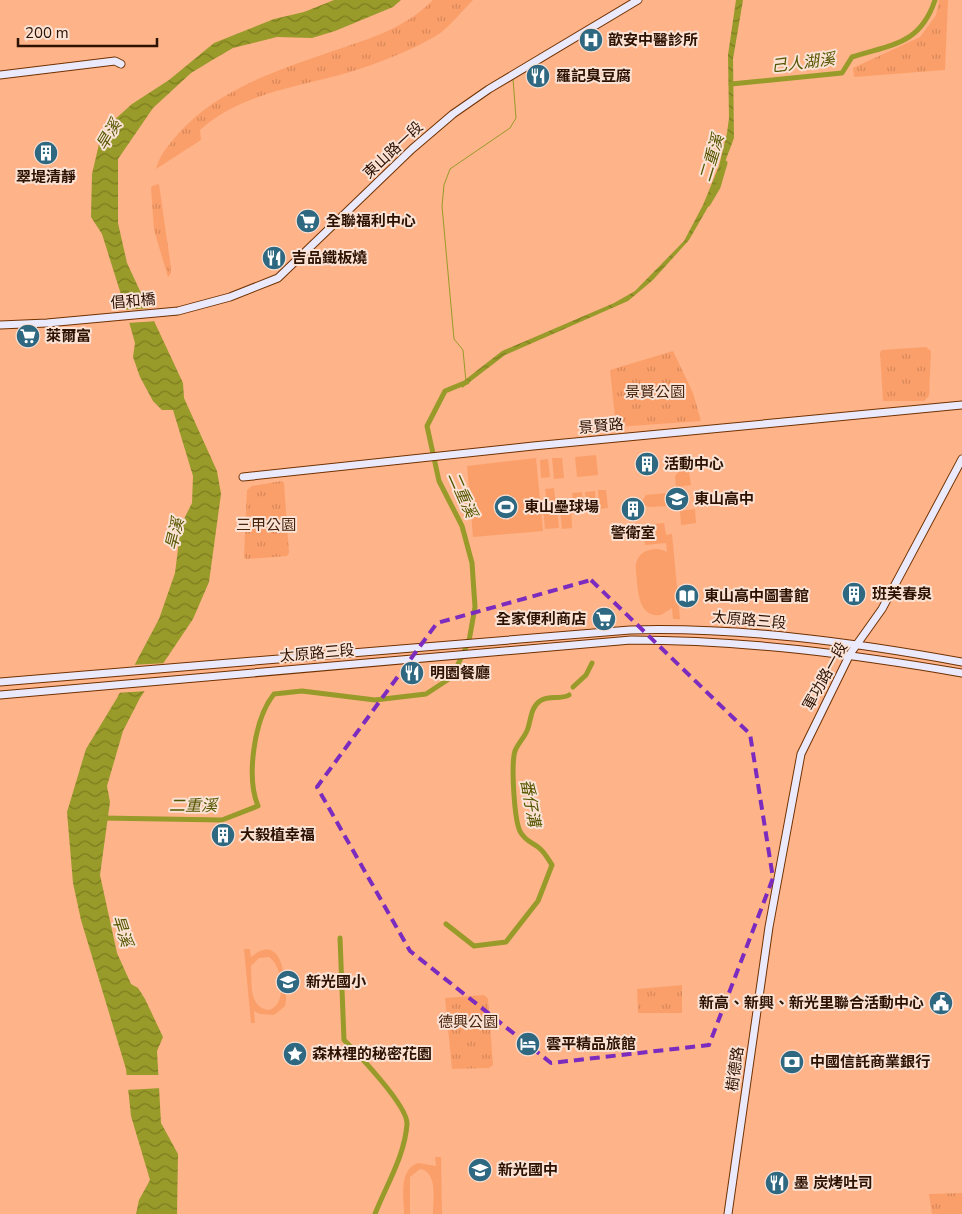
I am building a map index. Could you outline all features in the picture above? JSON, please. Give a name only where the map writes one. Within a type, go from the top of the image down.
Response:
[{"type":"main road","name":"東山路一段","points":[[169,312],[230,298],[278,278],[412,149],[453,114],[489,89],[638,0]]},
{"type":"main road","points":[[0,75],[115,62],[121,64]]},
{"type":"main road","name":"倡和橋","points":[[0,325],[169,312]]},
{"type":"main road","name":"景賢路","points":[[243,477],[962,405]]},
{"type":"main road","name":"軍功路一段","points":[[769,927],[801,754],[850,654],[882,609],[962,459]]},
{"type":"main road","name":"太原路三段","points":[[0,682],[630,630],[706,629],[857,646],[962,662]]},
{"type":"main road","name":"太原路三段","points":[[0,695],[631,640],[693,640],[850,654],[962,673]]},
{"type":"main road","name":"樹德路","points":[[728,1214],[769,927]]},
{"type":"highlighted area","points":[[591,580],[750,734],[773,878],[709,1045],[551,1063],[410,951],[317,787],[437,623]]},
{"type":"green space","points":[[433,0],[473,0],[444,30],[411,49],[353,71],[286,88],[232,108],[200,130],[201,140],[156,169],[162,154],[178,134],[211,105],[251,82],[272,73],[388,31],[411,18]]},
{"type":"green space","points":[[939,0],[948,0],[945,70],[854,77],[853,68],[920,37],[936,15]]},
{"type":"green space","points":[[159,184],[171,268],[171,273],[168,277],[154,230],[151,188]]},
{"type":"green space","points":[[926,347],[931,351],[929,396],[924,401],[883,401],[880,352],[882,350]]},
{"type":"green space","name":"景賢公園","points":[[673,351],[693,393],[701,421],[616,427],[610,370]]},
{"type":"green space","points":[[596,455],[598,475],[577,477],[575,457]]},
{"type":"green space","name":"東山壘球場","points":[[536,458],[543,531],[473,537],[467,466]]},
{"type":"green space","points":[[552,458],[562,458],[564,478],[554,479]]},
{"type":"green space","points":[[548,459],[550,477],[541,478],[540,460]]},
{"type":"green space","points":[[681,469],[689,472],[691,485],[676,487],[675,476]]},
{"type":"green space","name":"三甲公園","points":[[282,481],[284,483],[289,553],[287,556],[246,559],[244,557],[247,490],[252,486]]},
{"type":"green space","points":[[554,488],[556,505],[547,506],[545,489]]},
{"type":"green space","points":[[598,490],[606,490],[608,508],[599,509]]},
{"type":"green space","points":[[595,491],[596,509],[587,510],[585,492]]},
{"type":"green space","points":[[582,492],[584,510],[574,511],[572,493]]},
{"type":"green space","points":[[667,493],[668,506],[649,507],[644,505],[643,500],[646,495]]},
{"type":"green space","points":[[557,508],[559,528],[545,529],[543,510]]},
{"type":"green space","points":[[571,508],[572,528],[562,529],[560,509]]},
{"type":"green space","points":[[695,509],[696,523],[681,525],[680,511]]},
{"type":"green space","points":[[664,523],[666,535],[672,534],[680,619],[673,619],[672,608],[661,615],[654,615],[645,610],[640,601],[637,583],[636,564],[641,555],[654,549],[667,552],[666,543],[645,545],[643,525]]},
{"type":"green space","points":[[244,949],[250,949],[251,957],[260,951],[268,950],[278,956],[281,963],[286,1004],[274,1015],[260,1014],[254,1011],[255,1023],[251,1023]],"holes":[[[269,957],[278,969],[281,985],[279,1001],[269,1010],[257,1005],[254,999],[251,966],[259,958]]]},
{"type":"green space","points":[[682,985],[682,1013],[638,1013],[637,989]]},
{"type":"green space","name":"德興公園","points":[[484,995],[488,999],[493,1065],[489,1068],[452,1069],[445,998]]},
{"type":"green space","points":[[435,1157],[441,1157],[442,1214],[433,1214],[434,1194],[432,1181],[426,1171],[420,1169],[410,1177],[410,1214],[404,1214],[403,1192],[407,1172],[418,1163],[436,1166]]},
{"type":"green space","points":[[962,1193],[962,1214],[932,1214],[929,1194]]},
{"type":"water","name":"旱溪","points":[[334,0],[401,0],[393,7],[335,31],[312,38],[277,37],[233,48],[191,73],[153,108],[118,159],[118,223],[127,263],[183,383],[184,398],[217,471],[221,494],[209,582],[193,619],[140,698],[123,731],[107,786],[110,802],[100,875],[117,953],[131,984],[138,988],[145,999],[163,1037],[157,1051],[161,1123],[178,1154],[177,1214],[136,1214],[139,1200],[150,1180],[131,1116],[126,1069],[81,920],[73,883],[67,812],[86,749],[117,698],[159,619],[175,573],[181,525],[192,503],[193,476],[173,410],[162,410],[153,401],[140,377],[133,357],[135,343],[124,304],[102,234],[91,217],[92,174],[99,144],[112,122],[132,104],[169,80],[214,43],[274,19],[304,12]]},
{"type":"water","name":"二重溪","points":[[736,0],[743,0],[733,59],[734,138],[708,207],[689,240],[653,280],[628,301],[505,355],[462,388],[461,383],[502,351],[614,303],[635,291],[684,241],[703,205],[719,166],[727,133],[729,118],[728,55]]},
{"type":"pier","points":[[151,308],[158,321],[127,323],[123,310]]},
{"type":"pier","points":[[168,663],[148,691],[116,693],[131,665]]},
{"type":"pier","points":[[124,1075],[161,1075],[162,1088],[126,1090]]},
{"type":"waterway","name":"己人湖溪","points":[[731,84],[842,73],[852,57],[903,41],[913,34],[929,15],[935,0]]},
{"type":"waterway","points":[[466,382],[463,350],[454,339],[442,206],[444,185],[450,169],[510,128],[516,118],[513,79]]},
{"type":"waterway","name":"二重溪","points":[[708,204],[718,187],[725,163]]},
{"type":"waterway","name":"二重溪","points":[[101,818],[222,820],[258,806],[254,794],[253,780],[254,749],[261,718],[274,694],[302,691],[375,700],[426,694],[452,677],[469,641],[475,607],[472,563],[462,526],[439,481],[427,426],[445,391],[467,382]]},
{"type":"waterway","name":"番仔溝","points":[[573,687],[586,675],[592,663]]},
{"type":"waterway","name":"番仔溝","points":[[446,924],[474,946],[506,942],[538,901],[552,865],[542,851],[525,838],[519,827],[514,793],[513,768],[515,751],[527,731],[533,710],[537,704],[547,698],[569,695]]},
{"type":"waterway","name":"番仔溝","points":[[340,938],[344,1040],[391,1093],[400,1105],[407,1124],[406,1136],[399,1159],[375,1214]]},
{"type":"place","name":"歆安中醫診所","points":[[591,40]]},
{"type":"place","name":"羅記臭豆腐","points":[[538,76]]},
{"type":"place","name":"翠堤清靜","points":[[46,153]]},
{"type":"place","name":"全聯福利中心","points":[[308,221]]},
{"type":"place","name":"吉品鐵板燒","points":[[274,258]]},
{"type":"place","name":"萊爾富","points":[[28,336]]},
{"type":"place","name":"活動中心","points":[[647,464]]},
{"type":"place","name":"東山高中","points":[[677,499]]},
{"type":"place","name":"東山壘球場","points":[[506,507]]},
{"type":"place","name":"警衛室","points":[[633,509]]},
{"type":"place","name":"班芙春泉","points":[[854,594]]},
{"type":"place","name":"東山高中圖書館","points":[[687,596]]},
{"type":"place","name":"全家便利商店","points":[[604,619]]},
{"type":"place","name":"明園餐廳","points":[[412,673]]},
{"type":"place","name":"大毅植幸福","points":[[223,835]]},
{"type":"place","name":"新光國小","points":[[288,982]]},
{"type":"place","name":"新高、新興、新光里聯合活動中心","points":[[941,1003]]},
{"type":"place","name":"雲平精品旅館","points":[[528,1044]]},
{"type":"place","name":"森林裡的秘密花園","points":[[295,1054]]},
{"type":"place","name":"中國信託商業銀行","points":[[792,1062]]},
{"type":"place","name":"新光國中","points":[[480,1170]]},
{"type":"place","name":"墨 炭烤吐司","points":[[777,1183]]}]
